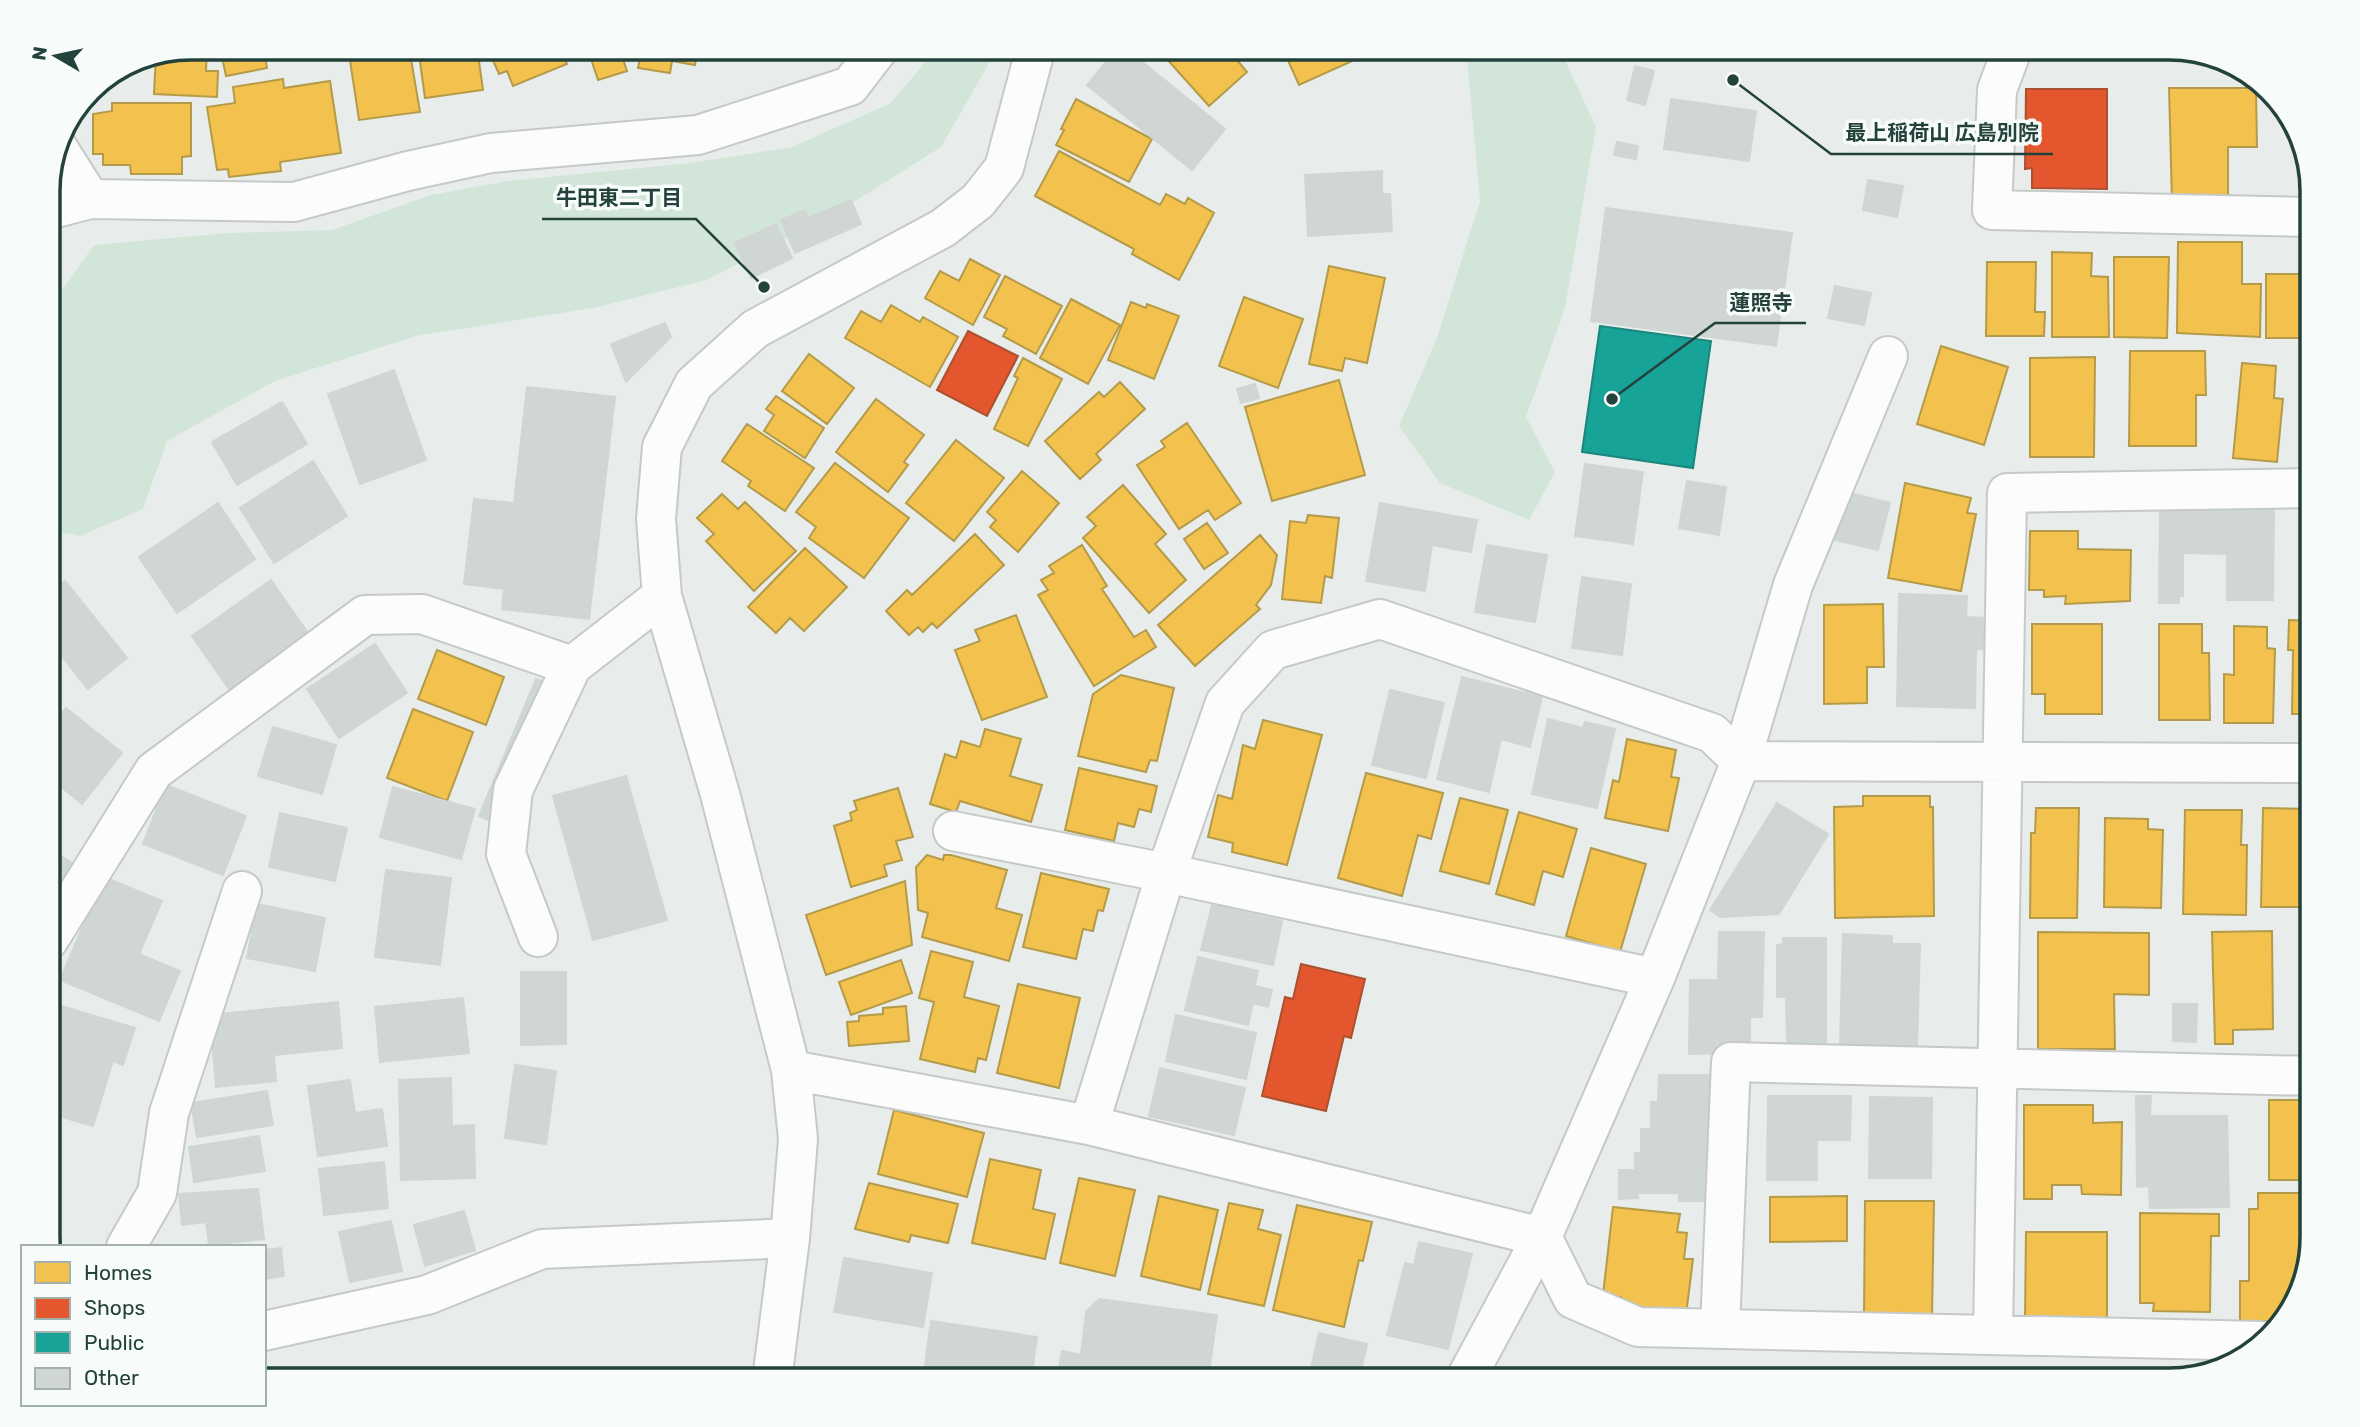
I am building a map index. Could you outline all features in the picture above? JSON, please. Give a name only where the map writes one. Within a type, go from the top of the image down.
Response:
[{"type":"street","points":[[60,207],[90,199],[294,202],[408,171],[491,153],[698,135],[850,86],[870,60]]},
{"type":"street","points":[[774,1368],[790,1238],[798,1139],[791,1070],[720,794],[662,596],[656,519],[662,447],[694,384],[755,329],[943,228],[978,201],[1004,168],[1033,60]]},
{"type":"street","points":[[2008,60],[1997,90],[1992,209],[2300,217]]},
{"type":"street","points":[[64,157],[90,199]]},
{"type":"street","points":[[1471,1368],[1542,1237],[1655,978],[1741,761],[1793,585],[1888,356]]},
{"type":"street","points":[[1993,1335],[2007,493],[2300,488]]},
{"type":"street","points":[[538,937],[506,854],[513,790],[572,666],[662,596]]},
{"type":"street","points":[[60,923],[154,771],[365,615],[422,614],[572,666]]},
{"type":"street","points":[[1089,1125],[1166,873],[1225,704],[1273,650],[1380,619],[1712,733],[1741,761],[2300,763]]},
{"type":"street","points":[[953,831],[1166,873],[1655,978]]},
{"type":"street","points":[[127,1245],[157,1193],[169,1113],[242,891]]},
{"type":"street","points":[[1720,1328],[1731,1062],[2300,1076]]},
{"type":"street","points":[[791,1070],[1089,1125],[1542,1237],[1573,1299],[1638,1327],[2248,1341]]},
{"type":"street","points":[[266,1331],[427,1295],[542,1249],[790,1238]]},
{"type":"green space","points":[[927,60],[989,60],[941,147],[846,207],[707,280],[593,308],[416,336],[275,381],[167,441],[143,509],[80,536],[60,532],[60,293],[94,245],[228,233],[332,230],[431,195],[507,181],[690,163],[792,147],[891,103]]},
{"type":"green space","points":[[1467,60],[1565,60],[1596,127],[1565,308],[1526,417],[1555,472],[1529,520],[1440,483],[1399,426],[1437,338],[1480,201]]},
{"type":"building: Homes","points":[[206,60],[206,71],[218,71],[217,97],[154,94],[155,64]]},
{"type":"building: Homes","points":[[223,60],[265,60],[267,68],[226,76]]},
{"type":"building: Homes","points":[[350,60],[411,60],[420,112],[359,120]]},
{"type":"building: Homes","points":[[420,60],[479,60],[483,90],[425,98]]},
{"type":"building: Homes","points":[[493,60],[565,60],[567,64],[513,86],[507,71],[499,74]]},
{"type":"building: Homes","points":[[591,60],[623,60],[627,71],[598,80]]},
{"type":"building: Homes","points":[[640,60],[696,60],[695,65],[672,61],[670,73],[638,68]]},
{"type":"building: Homes","points":[[1168,60],[1237,60],[1247,72],[1209,106]]},
{"type":"building: Homes","points":[[1288,60],[1354,60],[1299,85]]},
{"type":"building: Homes","points":[[283,79],[284,88],[330,81],[341,153],[280,162],[281,171],[229,177],[228,169],[217,170],[207,107],[235,103],[233,87]]},
{"type":"building: Homes","points":[[2169,88],[2250,88],[2256,93],[2257,147],[2228,147],[2228,199],[2172,200]]},
{"type":"building: Homes","points":[[1076,99],[1152,139],[1129,182],[1056,145]]},
{"type":"building: Homes","points":[[112,103],[191,103],[191,156],[182,157],[182,174],[131,174],[130,165],[103,165],[103,154],[93,154],[93,114],[112,111]]},
{"type":"building: Homes","points":[[1059,151],[1160,205],[1166,194],[1185,204],[1188,198],[1214,213],[1179,280],[1132,254],[1134,249],[1035,196]]},
{"type":"building: Homes","points":[[2178,242],[2242,242],[2242,284],[2261,284],[2260,337],[2177,333]]},
{"type":"building: Homes","points":[[2052,252],[2092,253],[2091,276],[2108,277],[2109,337],[2052,337]]},
{"type":"building: Homes","points":[[2114,257],[2169,257],[2167,338],[2114,337]]},
{"type":"building: Homes","points":[[970,259],[1000,275],[973,325],[925,298],[940,271],[959,281]]},
{"type":"building: Homes","points":[[1987,262],[2036,262],[2035,312],[2045,312],[2044,336],[1986,336]]},
{"type":"building: Homes","points":[[1329,266],[1385,278],[1367,363],[1345,358],[1342,371],[1309,364]]},
{"type":"building: Homes","points":[[2266,274],[2300,274],[2300,338],[2266,338]]},
{"type":"building: Homes","points":[[1005,276],[1062,306],[1036,354],[1003,336],[1007,329],[984,317]]},
{"type":"building: Homes","points":[[1244,297],[1303,319],[1278,388],[1219,366]]},
{"type":"building: Homes","points":[[1071,299],[1120,325],[1088,384],[1040,358]]},
{"type":"building: Homes","points":[[1131,302],[1146,308],[1147,304],[1179,316],[1154,379],[1108,360]]},
{"type":"building: Homes","points":[[891,305],[920,322],[923,317],[958,337],[930,387],[845,338],[861,311],[881,322]]},
{"type":"building: Homes","points":[[1941,346],[2008,367],[1984,445],[1917,424]]},
{"type":"building: Homes","points":[[2130,351],[2205,351],[2206,395],[2196,395],[2196,446],[2129,446]]},
{"type":"building: Homes","points":[[809,354],[854,388],[827,424],[782,391]]},
{"type":"building: Homes","points":[[2095,357],[2094,457],[2030,457],[2030,358]]},
{"type":"building: Homes","points":[[1023,358],[1062,379],[1028,446],[994,429],[1018,378],[1014,376]]},
{"type":"building: Homes","points":[[2242,363],[2276,366],[2274,398],[2283,399],[2277,462],[2233,458]]},
{"type":"building: Homes","points":[[1339,380],[1365,475],[1272,501],[1245,407]]},
{"type":"building: Homes","points":[[1120,382],[1145,409],[1096,454],[1101,460],[1080,479],[1045,441],[1099,392],[1104,397]]},
{"type":"building: Homes","points":[[776,396],[824,428],[805,458],[764,431],[774,415],[766,409]]},
{"type":"building: Homes","points":[[876,399],[924,435],[904,462],[908,465],[888,492],[836,452]]},
{"type":"building: Homes","points":[[1187,423],[1241,503],[1215,520],[1208,510],[1179,529],[1137,465],[1165,447],[1161,441]]},
{"type":"building: Homes","points":[[747,424],[814,468],[785,511],[748,486],[751,481],[722,461]]},
{"type":"building: Homes","points":[[956,440],[1004,478],[954,541],[906,503]]},
{"type":"building: Homes","points":[[835,463],[909,518],[864,578],[809,538],[816,527],[796,512]]},
{"type":"building: Homes","points":[[1022,471],[1059,503],[1018,552],[990,527],[996,520],[987,512]]},
{"type":"building: Homes","points":[[1905,483],[1971,498],[1967,513],[1976,514],[1961,591],[1888,578]]},
{"type":"building: Homes","points":[[1123,485],[1166,534],[1155,544],[1186,580],[1149,613],[1083,538],[1096,526],[1087,517]]},
{"type":"building: Homes","points":[[722,494],[738,509],[745,502],[796,551],[754,591],[706,541],[714,534],[697,518]]},
{"type":"building: Homes","points":[[1308,515],[1339,518],[1332,578],[1325,576],[1321,603],[1282,599],[1290,521],[1306,523]]},
{"type":"building: Homes","points":[[1207,523],[1228,553],[1204,569],[1184,539]]},
{"type":"building: Homes","points":[[2030,531],[2078,531],[2078,549],[2131,550],[2130,601],[2065,604],[2066,596],[2044,597],[2044,590],[2029,590]]},
{"type":"building: Homes","points":[[975,534],[1004,565],[937,628],[932,623],[923,632],[918,627],[909,635],[886,611],[907,590],[912,595]]},
{"type":"building: Homes","points":[[1260,535],[1277,555],[1271,585],[1256,605],[1260,609],[1195,666],[1158,625]]},
{"type":"building: Homes","points":[[1082,545],[1107,586],[1102,589],[1134,637],[1146,630],[1156,647],[1094,686],[1038,595],[1048,590],[1041,580],[1054,573],[1049,566]]},
{"type":"building: Homes","points":[[805,548],[847,587],[804,631],[790,618],[776,633],[748,607]]},
{"type":"building: Homes","points":[[1883,604],[1884,667],[1867,667],[1867,703],[1824,704],[1824,605]]},
{"type":"building: Homes","points":[[1016,615],[1047,697],[982,720],[955,650],[980,641],[975,630]]},
{"type":"building: Homes","points":[[2289,620],[2300,620],[2300,714],[2292,714],[2293,650],[2288,650]]},
{"type":"building: Homes","points":[[2032,624],[2102,624],[2102,714],[2045,714],[2045,694],[2032,694]]},
{"type":"building: Homes","points":[[2159,624],[2202,624],[2202,653],[2209,653],[2210,720],[2159,720]]},
{"type":"building: Homes","points":[[2234,626],[2267,627],[2267,648],[2275,649],[2273,723],[2224,723],[2224,674],[2234,675]]},
{"type":"building: Homes","points":[[437,650],[504,677],[486,725],[418,699]]},
{"type":"building: Homes","points":[[1121,675],[1174,688],[1157,761],[1150,760],[1146,772],[1078,756],[1093,694]]},
{"type":"building: Homes","points":[[413,709],[473,732],[447,801],[387,778]]},
{"type":"building: Homes","points":[[1263,720],[1322,735],[1287,865],[1232,852],[1233,843],[1208,837],[1218,795],[1232,799],[1243,745],[1255,749]]},
{"type":"building: Homes","points":[[985,729],[1021,739],[1010,776],[1042,785],[1031,822],[960,801],[956,812],[930,804],[945,754],[956,758],[961,741],[980,747]]},
{"type":"building: Homes","points":[[1627,739],[1676,750],[1671,777],[1679,778],[1668,831],[1605,818],[1613,780],[1619,782]]},
{"type":"building: Homes","points":[[1079,768],[1157,786],[1151,812],[1139,809],[1134,827],[1118,823],[1114,841],[1065,830]]},
{"type":"building: Homes","points":[[1366,773],[1443,793],[1431,839],[1418,835],[1402,896],[1338,878]]},
{"type":"building: Homes","points":[[898,788],[913,837],[896,841],[902,860],[884,865],[887,876],[851,887],[834,826],[852,820],[850,813],[857,810],[854,801]]},
{"type":"building: Homes","points":[[1863,796],[1930,796],[1930,807],[1933,807],[1934,916],[1835,918],[1834,807],[1863,806]]},
{"type":"building: Homes","points":[[1460,798],[1508,810],[1489,884],[1440,871]]},
{"type":"building: Homes","points":[[2036,808],[2079,808],[2077,918],[2030,918],[2031,833],[2035,833]]},
{"type":"building: Homes","points":[[2263,808],[2300,809],[2300,907],[2261,907]]},
{"type":"building: Homes","points":[[2185,810],[2242,810],[2241,845],[2247,845],[2246,915],[2183,914]]},
{"type":"building: Homes","points":[[1519,812],[1577,829],[1563,877],[1543,871],[1534,905],[1496,894]]},
{"type":"building: Homes","points":[[2105,818],[2148,819],[2148,829],[2163,830],[2161,908],[2104,907]]},
{"type":"building: Homes","points":[[1591,848],[1646,864],[1620,952],[1566,936]]},
{"type":"building: Homes","points":[[927,855],[943,860],[944,855],[951,855],[1007,870],[996,908],[1022,915],[1009,961],[922,937],[928,913],[918,910],[916,867]]},
{"type":"building: Homes","points":[[1041,873],[1109,889],[1103,911],[1098,910],[1093,931],[1083,929],[1076,959],[1023,947]]},
{"type":"building: Homes","points":[[905,881],[912,945],[826,975],[806,915]]},
{"type":"building: Homes","points":[[2272,931],[2273,1029],[2233,1030],[2233,1044],[2215,1044],[2212,932]]},
{"type":"building: Homes","points":[[2038,932],[2149,933],[2149,995],[2114,994],[2115,1049],[2038,1049]]},
{"type":"building: Homes","points":[[931,951],[973,962],[964,997],[999,1006],[986,1060],[978,1058],[975,1072],[920,1059],[934,1002],[919,998]]},
{"type":"building: Homes","points":[[901,960],[912,993],[851,1015],[839,982]]},
{"type":"building: Homes","points":[[1018,984],[1080,998],[1059,1088],[997,1073]]},
{"type":"building: Homes","points":[[906,1006],[909,1041],[849,1046],[847,1022],[859,1021],[859,1016],[883,1014],[883,1008]]},
{"type":"building: Homes","points":[[2269,1100],[2300,1100],[2300,1180],[2269,1180]]},
{"type":"building: Homes","points":[[2024,1105],[2093,1105],[2093,1123],[2122,1122],[2121,1195],[2082,1194],[2081,1185],[2052,1185],[2052,1199],[2024,1199]]},
{"type":"building: Homes","points":[[894,1110],[984,1133],[967,1197],[878,1174]]},
{"type":"building: Homes","points":[[990,1159],[1041,1170],[1033,1209],[1055,1214],[1045,1259],[972,1243]]},
{"type":"building: Homes","points":[[1079,1178],[1135,1190],[1115,1276],[1060,1263]]},
{"type":"building: Homes","points":[[869,1183],[958,1204],[948,1243],[911,1235],[909,1242],[855,1229]]},
{"type":"building: Homes","points":[[2258,1193],[2300,1193],[2299,1254],[2291,1287],[2269,1321],[2240,1321],[2240,1281],[2249,1281],[2249,1209],[2258,1209]]},
{"type":"building: Homes","points":[[1159,1196],[1218,1210],[1200,1290],[1141,1276]]},
{"type":"building: Homes","points":[[1847,1196],[1847,1241],[1770,1242],[1770,1197]]},
{"type":"building: Homes","points":[[1865,1201],[1934,1201],[1932,1317],[1864,1316]]},
{"type":"building: Homes","points":[[1229,1203],[1263,1210],[1258,1229],[1281,1235],[1264,1306],[1208,1294]]},
{"type":"building: Homes","points":[[1297,1205],[1372,1222],[1363,1261],[1359,1260],[1344,1327],[1273,1310]]},
{"type":"building: Homes","points":[[1613,1207],[1680,1214],[1677,1232],[1687,1233],[1684,1259],[1693,1259],[1686,1315],[1620,1308],[1621,1297],[1603,1295]]},
{"type":"building: Homes","points":[[2140,1213],[2219,1214],[2219,1236],[2211,1236],[2210,1312],[2153,1311],[2154,1303],[2140,1303]]},
{"type":"building: Homes","points":[[2026,1232],[2107,1232],[2107,1319],[2025,1318]]},
{"type":"building: Shops","points":[[2026,89],[2107,89],[2107,189],[2032,188],[2032,168],[2025,169]]},
{"type":"building: Shops","points":[[968,331],[1018,356],[987,416],[937,390]]},
{"type":"building: Shops","points":[[1301,964],[1365,979],[1351,1038],[1344,1036],[1326,1111],[1262,1096],[1285,997],[1293,999]]},
{"type":"building: Public","points":[[1600,326],[1711,341],[1693,468],[1582,452]]},
{"type":"building: Other","points":[[1107,60],[1140,60],[1225,129],[1192,170],[1087,85]]},
{"type":"building: Other","points":[[1635,66],[1654,71],[1645,105],[1627,100]]},
{"type":"building: Other","points":[[1671,99],[1756,111],[1749,161],[1664,149]]},
{"type":"building: Other","points":[[1617,142],[1638,146],[1636,159],[1614,155]]},
{"type":"building: Other","points":[[1382,171],[1382,194],[1390,194],[1392,231],[1308,236],[1305,175]]},
{"type":"building: Other","points":[[1868,180],[1903,186],[1897,217],[1863,210]]},
{"type":"building: Other","points":[[851,200],[861,224],[795,253],[781,220],[805,210],[808,218]]},
{"type":"building: Other","points":[[1606,208],[1792,233],[1776,346],[1591,321]]},
{"type":"building: Other","points":[[776,224],[792,258],[751,278],[735,243]]},
{"type":"building: Other","points":[[1835,286],[1871,293],[1864,325],[1828,318]]},
{"type":"building: Other","points":[[665,323],[671,337],[626,382],[611,344]]},
{"type":"building: Other","points":[[394,370],[426,460],[360,484],[328,394]]},
{"type":"building: Other","points":[[1255,384],[1259,398],[1241,403],[1237,389]]},
{"type":"building: Other","points":[[527,387],[615,397],[589,619],[502,609],[504,589],[464,584],[474,499],[514,503]]},
{"type":"building: Other","points":[[282,402],[307,444],[237,485],[212,442]]},
{"type":"building: Other","points":[[313,461],[347,516],[274,563],[240,508]]},
{"type":"building: Other","points":[[1585,464],[1643,472],[1633,544],[1575,536]]},
{"type":"building: Other","points":[[1687,481],[1726,487],[1719,535],[1679,528]]},
{"type":"building: Other","points":[[1838,490],[1890,503],[1878,550],[1827,538]]},
{"type":"building: Other","points":[[218,503],[255,559],[177,613],[139,557]]},
{"type":"building: Other","points":[[1380,503],[1477,520],[1471,552],[1432,545],[1425,591],[1366,581]]},
{"type":"building: Other","points":[[2160,508],[2274,509],[2273,600],[2227,600],[2227,554],[2183,553],[2183,596],[2179,596],[2179,603],[2159,603]]},
{"type":"building: Other","points":[[1487,545],[1547,555],[1535,622],[1475,612]]},
{"type":"building: Other","points":[[1582,577],[1631,584],[1622,655],[1572,648]]},
{"type":"building: Other","points":[[271,580],[308,633],[229,689],[192,636]]},
{"type":"building: Other","points":[[65,581],[127,658],[88,689],[60,654],[60,585]]},
{"type":"building: Other","points":[[1899,594],[1967,596],[1966,617],[1986,618],[1985,649],[1976,649],[1975,708],[1897,706]]},
{"type":"building: Other","points":[[375,644],[407,693],[339,738],[307,689]]},
{"type":"building: Other","points":[[1462,677],[1542,697],[1530,747],[1501,739],[1489,792],[1437,779]]},
{"type":"building: Other","points":[[536,679],[547,683],[490,821],[479,816]]},
{"type":"building: Other","points":[[1390,690],[1444,703],[1426,778],[1372,765]]},
{"type":"building: Other","points":[[66,708],[122,753],[82,804],[60,786],[60,715]]},
{"type":"building: Other","points":[[1548,719],[1583,728],[1585,722],[1615,729],[1597,808],[1532,794]]},
{"type":"building: Other","points":[[273,727],[336,745],[322,794],[258,776]]},
{"type":"building: Other","points":[[626,776],[667,920],[593,940],[553,796]]},
{"type":"building: Other","points":[[166,785],[246,816],[223,875],[143,844]]},
{"type":"building: Other","points":[[393,787],[475,809],[461,859],[380,837]]},
{"type":"building: Other","points":[[1777,803],[1828,834],[1779,914],[1720,917],[1710,910]]},
{"type":"building: Other","points":[[280,813],[347,828],[335,881],[269,867]]},
{"type":"building: Other","points":[[60,856],[72,863],[60,882]]},
{"type":"building: Other","points":[[386,870],[451,878],[440,965],[375,957]]},
{"type":"building: Other","points":[[104,877],[162,901],[139,954],[180,971],[159,1021],[60,980]]},
{"type":"building: Other","points":[[257,904],[325,918],[315,971],[247,958]]},
{"type":"building: Other","points":[[1212,905],[1282,921],[1273,965],[1201,950]]},
{"type":"building: Other","points":[[1719,932],[1764,932],[1762,1017],[1750,1017],[1750,1047],[1726,1053],[1689,1054],[1690,980],[1718,980]]},
{"type":"building: Other","points":[[1843,934],[1892,936],[1892,944],[1920,944],[1917,1046],[1840,1043]]},
{"type":"building: Other","points":[[1783,938],[1826,938],[1826,1042],[1787,1043],[1786,997],[1777,997],[1777,945],[1783,944]]},
{"type":"building: Other","points":[[1198,957],[1258,971],[1255,986],[1272,990],[1268,1007],[1253,1003],[1248,1025],[1185,1010]]},
{"type":"building: Other","points":[[521,972],[566,972],[566,1044],[521,1045]]},
{"type":"building: Other","points":[[463,998],[469,1053],[380,1062],[375,1007]]},
{"type":"building: Other","points":[[338,1002],[342,1048],[274,1055],[276,1081],[216,1087],[210,1015]]},
{"type":"building: Other","points":[[2173,1004],[2197,1004],[2196,1042],[2173,1041]]},
{"type":"building: Other","points":[[60,1006],[135,1028],[123,1065],[113,1061],[93,1126],[60,1116]]},
{"type":"building: Other","points":[[1176,1015],[1256,1033],[1246,1079],[1166,1061]]},
{"type":"building: Other","points":[[515,1065],[556,1071],[546,1144],[505,1138]]},
{"type":"building: Other","points":[[1160,1068],[1245,1088],[1234,1135],[1149,1116]]},
{"type":"building: Other","points":[[1659,1075],[1711,1075],[1712,1201],[1679,1201],[1679,1193],[1637,1193],[1638,1198],[1619,1199],[1619,1170],[1635,1170],[1635,1153],[1641,1153],[1641,1129],[1651,1129],[1651,1102],[1658,1102]]},
{"type":"building: Other","points":[[451,1078],[452,1126],[474,1125],[475,1178],[401,1180],[399,1080]]},
{"type":"building: Other","points":[[350,1080],[355,1113],[382,1109],[387,1146],[318,1156],[308,1086]]},
{"type":"building: Other","points":[[267,1091],[273,1125],[197,1137],[191,1103]]},
{"type":"building: Other","points":[[1768,1096],[1851,1096],[1850,1140],[1817,1140],[1817,1180],[1767,1180]]},
{"type":"building: Other","points":[[2136,1096],[2151,1096],[2150,1116],[2227,1116],[2229,1207],[2150,1208],[2149,1186],[2137,1187]]},
{"type":"building: Other","points":[[1870,1097],[1932,1098],[1931,1178],[1869,1178]]},
{"type":"building: Other","points":[[259,1136],[265,1171],[194,1182],[189,1147]]},
{"type":"building: Other","points":[[384,1162],[388,1208],[324,1215],[319,1169]]},
{"type":"building: Other","points":[[258,1189],[264,1239],[209,1245],[206,1222],[182,1225],[179,1194]]},
{"type":"building: Other","points":[[464,1211],[475,1250],[425,1266],[414,1225]]},
{"type":"building: Other","points":[[391,1221],[402,1271],[350,1282],[339,1232]]},
{"type":"building: Other","points":[[1419,1242],[1472,1254],[1448,1349],[1387,1335],[1405,1263],[1414,1265]]},
{"type":"building: Other","points":[[281,1248],[284,1276],[266,1279],[266,1250]]},
{"type":"building: Other","points":[[844,1258],[932,1273],[923,1327],[834,1312]]},
{"type":"building: Other","points":[[1099,1299],[1217,1315],[1210,1368],[1059,1368],[1062,1351],[1081,1355],[1086,1312]]},
{"type":"building: Other","points":[[931,1321],[1037,1337],[1033,1368],[925,1368]]},
{"type":"building: Other","points":[[1319,1333],[1367,1344],[1362,1368],[1311,1368]]},
{"type":"place","name":"最上稲荷山 広島別院","points":[[1733,80]]},
{"type":"place","name":"牛田東二丁目","points":[[764,287]]},
{"type":"place","name":"蓮照寺","points":[[1612,399]]}]
